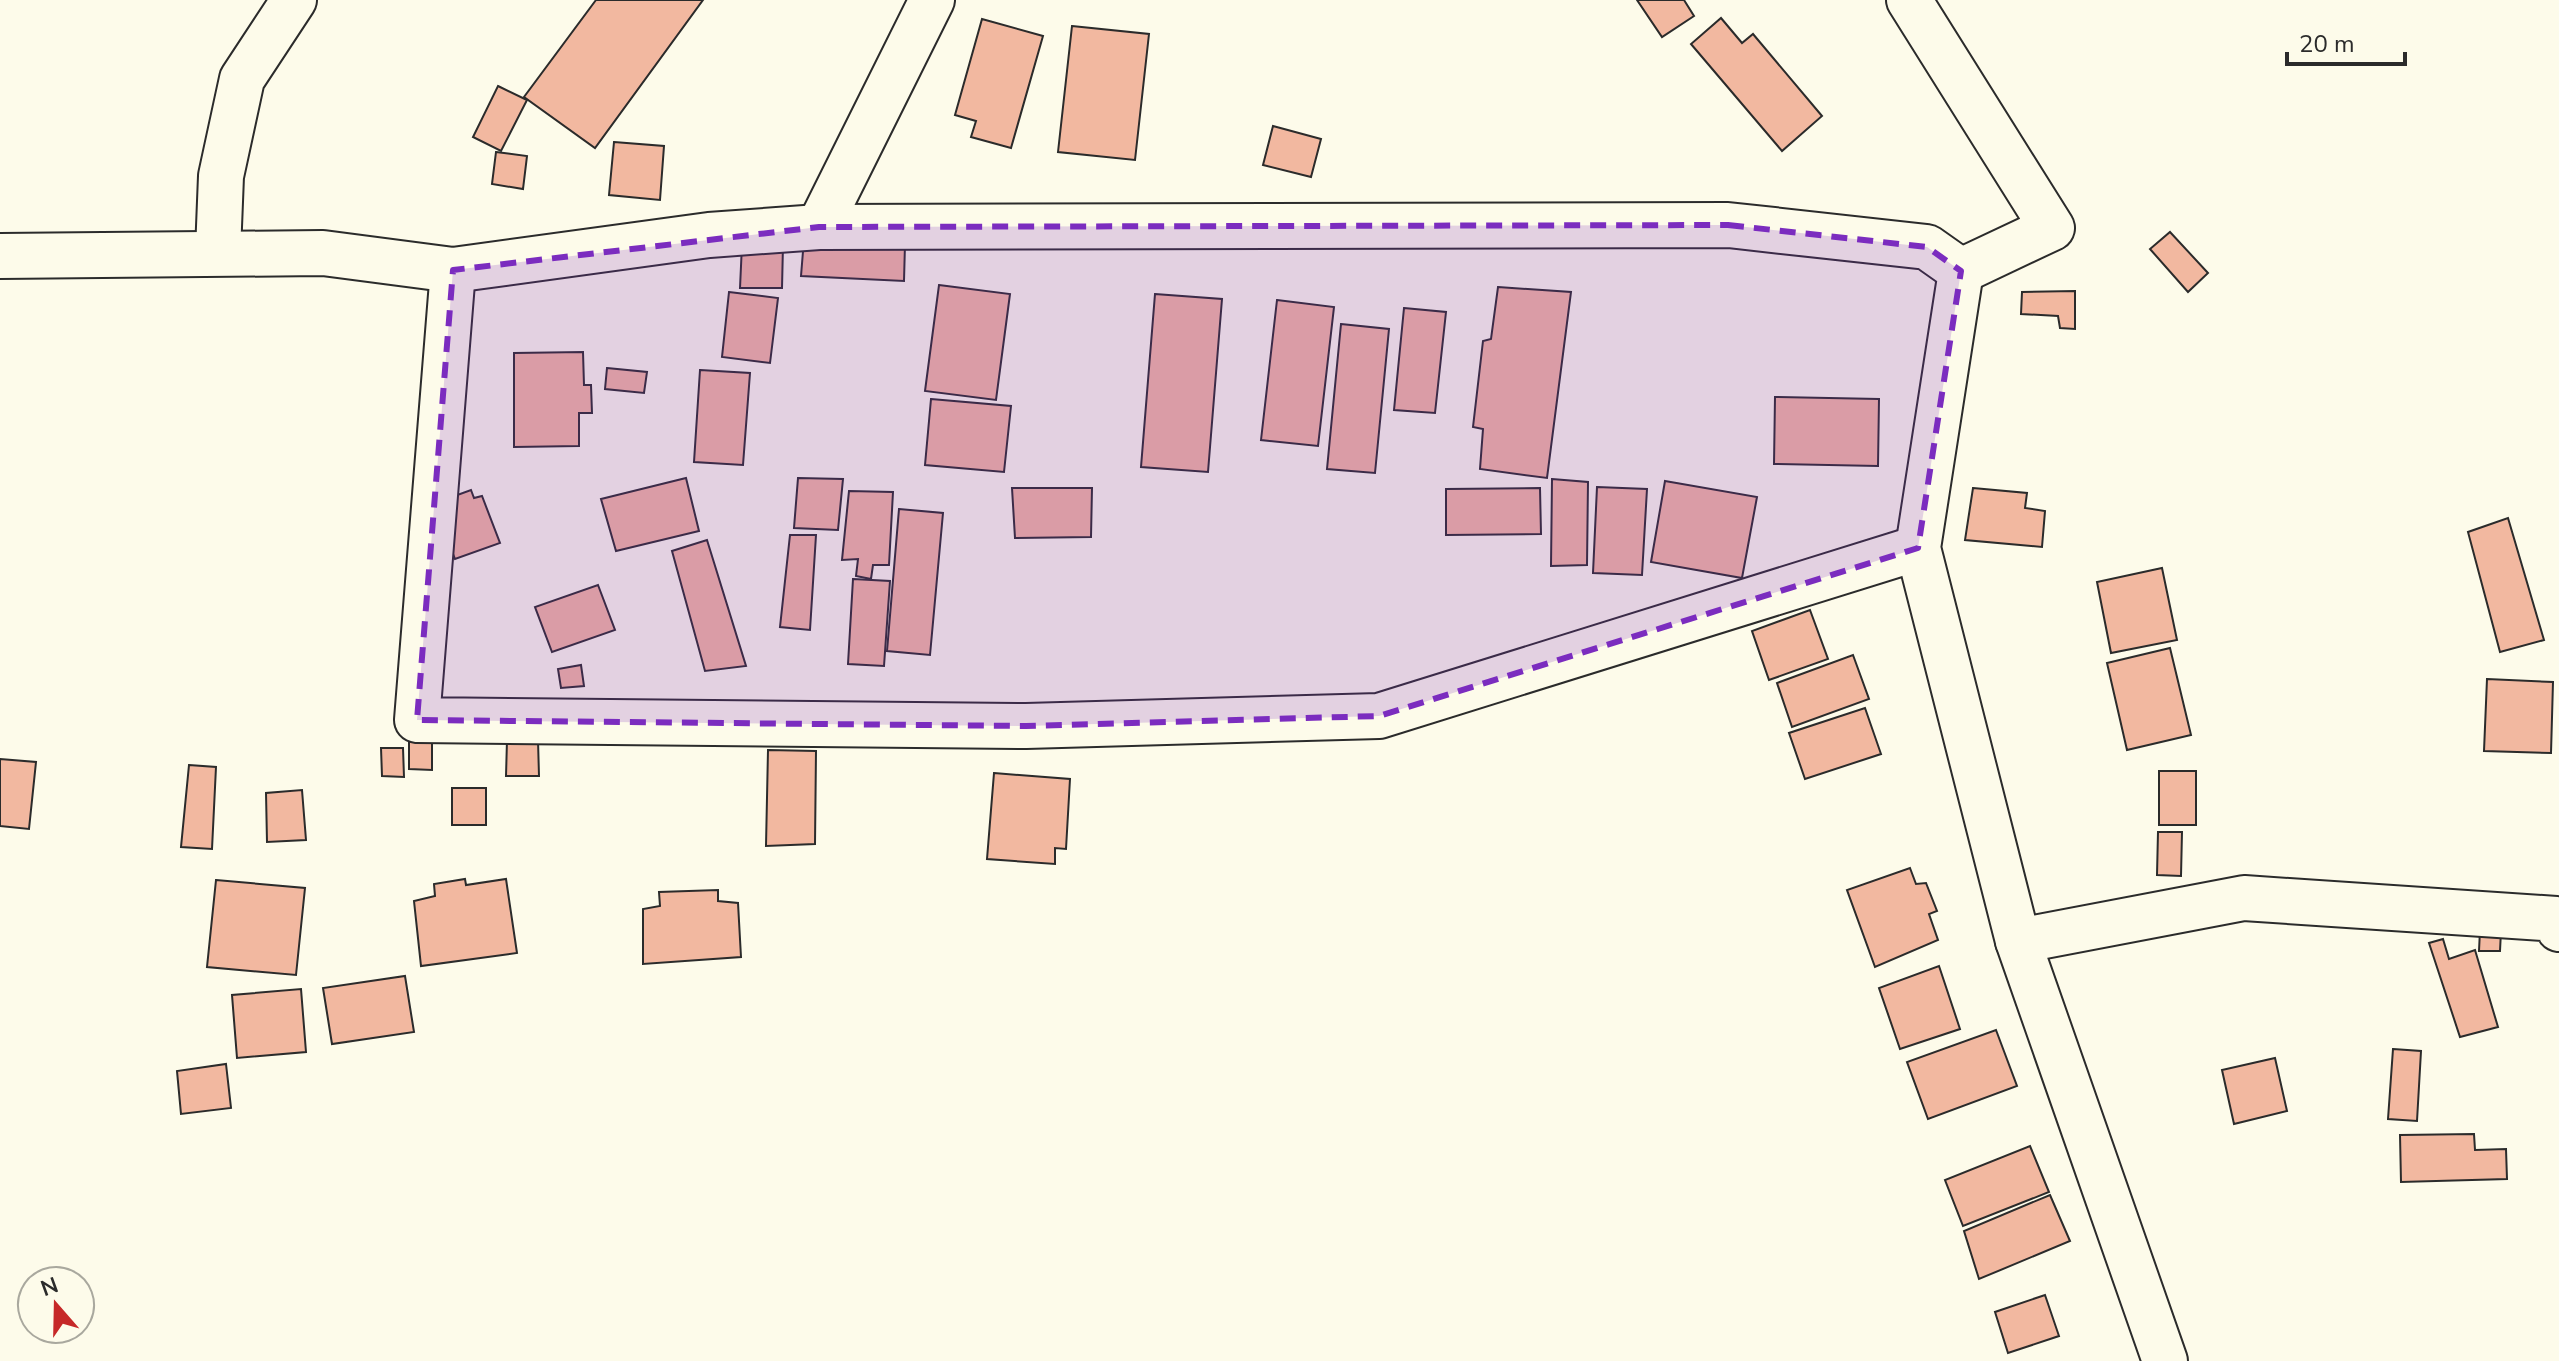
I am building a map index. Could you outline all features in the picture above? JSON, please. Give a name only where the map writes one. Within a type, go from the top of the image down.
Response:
[{"type":"street","points":[[218,252],[221,176],[242,79],[294,0]]},
{"type":"street","points":[[819,227],[932,0]]},
{"type":"street","points":[[1909,0],[2052,228],[1961,271]]},
{"type":"street","points":[[0,256],[323,253],[453,270],[694,237],[819,227],[1728,225],[1927,247],[1961,271]]},
{"type":"street","points":[[453,270],[417,720],[1026,726],[1379,716],[1918,548]]},
{"type":"street","points":[[1961,271],[1918,548],[2018,941],[2165,1361]]},
{"type":"street","points":[[2018,941],[2244,898],[2556,919],[2559,929]]},
{"type":"highlighted area","points":[[1728,225],[1927,247],[1961,271],[1918,548],[1379,716],[1026,726],[417,720],[453,270],[819,227]]},
{"type":"building","points":[[596,0],[703,0],[595,148],[524,97]]},
{"type":"building","points":[[1637,0],[1684,0],[1694,16],[1662,37]]},
{"type":"building","points":[[1721,18],[1742,43],[1753,34],[1822,116],[1782,151],[1691,44]]},
{"type":"building","points":[[982,19],[1043,36],[1011,148],[971,137],[976,121],[955,115]]},
{"type":"building","points":[[1072,26],[1149,34],[1135,160],[1058,152]]},
{"type":"building","points":[[498,86],[527,100],[501,151],[473,137]]},
{"type":"building","points":[[1273,126],[1321,139],[1311,177],[1263,165]]},
{"type":"building","points":[[614,142],[664,146],[660,200],[609,195]]},
{"type":"building","points":[[496,152],[527,156],[523,189],[492,184]]},
{"type":"building","points":[[2170,232],[2208,273],[2188,292],[2150,249]]},
{"type":"building","points":[[804,239],[905,244],[904,281],[801,276]]},
{"type":"building","points":[[742,244],[783,245],[782,288],[740,288]]},
{"type":"building","points":[[939,285],[1010,294],[996,400],[925,391]]},
{"type":"building","points":[[1498,287],[1571,292],[1547,478],[1480,469],[1483,429],[1473,427],[1483,341],[1491,339]]},
{"type":"building","points":[[2075,291],[2075,329],[2060,328],[2058,316],[2021,314],[2022,292]]},
{"type":"building","points":[[729,292],[778,298],[770,363],[722,357]]},
{"type":"building","points":[[1155,294],[1222,299],[1208,472],[1141,467]]},
{"type":"building","points":[[1277,300],[1334,307],[1318,446],[1261,440]]},
{"type":"building","points":[[1404,308],[1446,312],[1435,413],[1394,410]]},
{"type":"building","points":[[1341,324],[1389,329],[1375,473],[1327,469]]},
{"type":"building","points":[[583,352],[584,385],[591,385],[592,413],[579,413],[579,446],[514,447],[514,353]]},
{"type":"building","points":[[607,368],[647,372],[644,393],[605,389]]},
{"type":"building","points":[[700,370],[750,373],[743,465],[694,462]]},
{"type":"building","points":[[1775,397],[1879,399],[1878,466],[1774,464]]},
{"type":"building","points":[[931,399],[1011,406],[1004,472],[925,465]]},
{"type":"building","points":[[686,478],[699,531],[616,551],[601,499]]},
{"type":"building","points":[[798,478],[843,479],[838,530],[794,528]]},
{"type":"building","points":[[1552,479],[1588,482],[1587,565],[1551,566]]},
{"type":"building","points":[[1665,481],[1757,497],[1742,578],[1651,562]]},
{"type":"building","points":[[1597,487],[1647,489],[1642,575],[1593,573]]},
{"type":"building","points":[[1012,488],[1092,488],[1091,537],[1015,538]]},
{"type":"building","points":[[1540,488],[1541,534],[1446,535],[1446,489]]},
{"type":"building","points":[[1973,488],[2027,493],[2025,508],[2045,511],[2042,547],[1965,540]]},
{"type":"building","points":[[471,490],[474,498],[482,496],[500,543],[455,559],[444,530],[449,498]]},
{"type":"building","points":[[849,491],[893,492],[889,565],[873,565],[871,579],[856,576],[858,559],[842,560]]},
{"type":"building","points":[[899,509],[943,513],[930,655],[887,651]]},
{"type":"building","points":[[2508,518],[2544,640],[2500,652],[2468,532]]},
{"type":"building","points":[[790,535],[816,535],[810,630],[780,627]]},
{"type":"building","points":[[707,540],[746,666],[705,671],[672,551]]},
{"type":"building","points":[[2162,568],[2177,640],[2111,653],[2097,582]]},
{"type":"building","points":[[853,579],[890,581],[884,666],[848,664]]},
{"type":"building","points":[[598,585],[615,630],[552,652],[535,607]]},
{"type":"building","points":[[1810,610],[1828,659],[1769,680],[1752,631]]},
{"type":"building","points":[[2170,648],[2191,735],[2127,750],[2107,663]]},
{"type":"building","points":[[1853,655],[1869,699],[1792,727],[1777,683]]},
{"type":"building","points":[[581,665],[584,686],[561,688],[558,669]]},
{"type":"building","points":[[2487,679],[2553,682],[2551,753],[2484,751]]},
{"type":"building","points":[[1865,708],[1881,754],[1805,779],[1789,733]]},
{"type":"building","points":[[409,739],[432,739],[432,770],[409,769]]},
{"type":"building","points":[[507,740],[538,740],[539,776],[506,776]]},
{"type":"building","points":[[381,748],[403,748],[404,777],[382,776]]},
{"type":"building","points":[[768,750],[816,751],[815,844],[766,846]]},
{"type":"building","points":[[0,759],[36,762],[29,829],[0,826]]},
{"type":"building","points":[[189,765],[216,767],[212,849],[181,847]]},
{"type":"building","points":[[2159,771],[2196,771],[2196,825],[2159,825]]},
{"type":"building","points":[[994,773],[1070,779],[1066,849],[1055,848],[1055,864],[987,859]]},
{"type":"building","points":[[452,788],[486,788],[486,825],[452,825]]},
{"type":"building","points":[[302,790],[306,840],[267,842],[266,793]]},
{"type":"building","points":[[2158,832],[2182,832],[2181,876],[2157,875]]},
{"type":"building","points":[[1910,868],[1916,884],[1926,883],[1937,911],[1929,914],[1938,940],[1875,967],[1847,890]]},
{"type":"building","points":[[465,879],[466,885],[506,879],[517,953],[421,966],[414,901],[435,896],[434,884]]},
{"type":"building","points":[[216,880],[305,888],[296,975],[207,967]]},
{"type":"building","points":[[718,890],[718,901],[738,903],[741,957],[643,964],[643,909],[660,906],[659,892]]},
{"type":"building","points":[[2480,930],[2501,931],[2500,951],[2479,951]]},
{"type":"building","points":[[2443,939],[2449,959],[2475,950],[2498,1027],[2460,1037],[2429,943]]},
{"type":"building","points":[[1939,966],[1960,1029],[1900,1049],[1879,988]]},
{"type":"building","points":[[405,976],[414,1032],[332,1044],[323,988]]},
{"type":"building","points":[[301,989],[306,1052],[237,1058],[232,995]]},
{"type":"building","points":[[1996,1030],[2017,1086],[1928,1119],[1907,1062]]},
{"type":"building","points":[[2393,1049],[2421,1051],[2417,1121],[2388,1119]]},
{"type":"building","points":[[2275,1058],[2287,1111],[2234,1124],[2222,1070]]},
{"type":"building","points":[[226,1064],[231,1108],[181,1114],[177,1071]]},
{"type":"building","points":[[2474,1134],[2475,1150],[2506,1149],[2507,1179],[2401,1182],[2400,1135]]},
{"type":"building","points":[[2030,1146],[2049,1192],[1963,1226],[1945,1180]]},
{"type":"building","points":[[2050,1195],[2070,1241],[1979,1279],[1964,1231]]},
{"type":"building","points":[[2045,1295],[2059,1336],[2008,1353],[1995,1312]]}]
